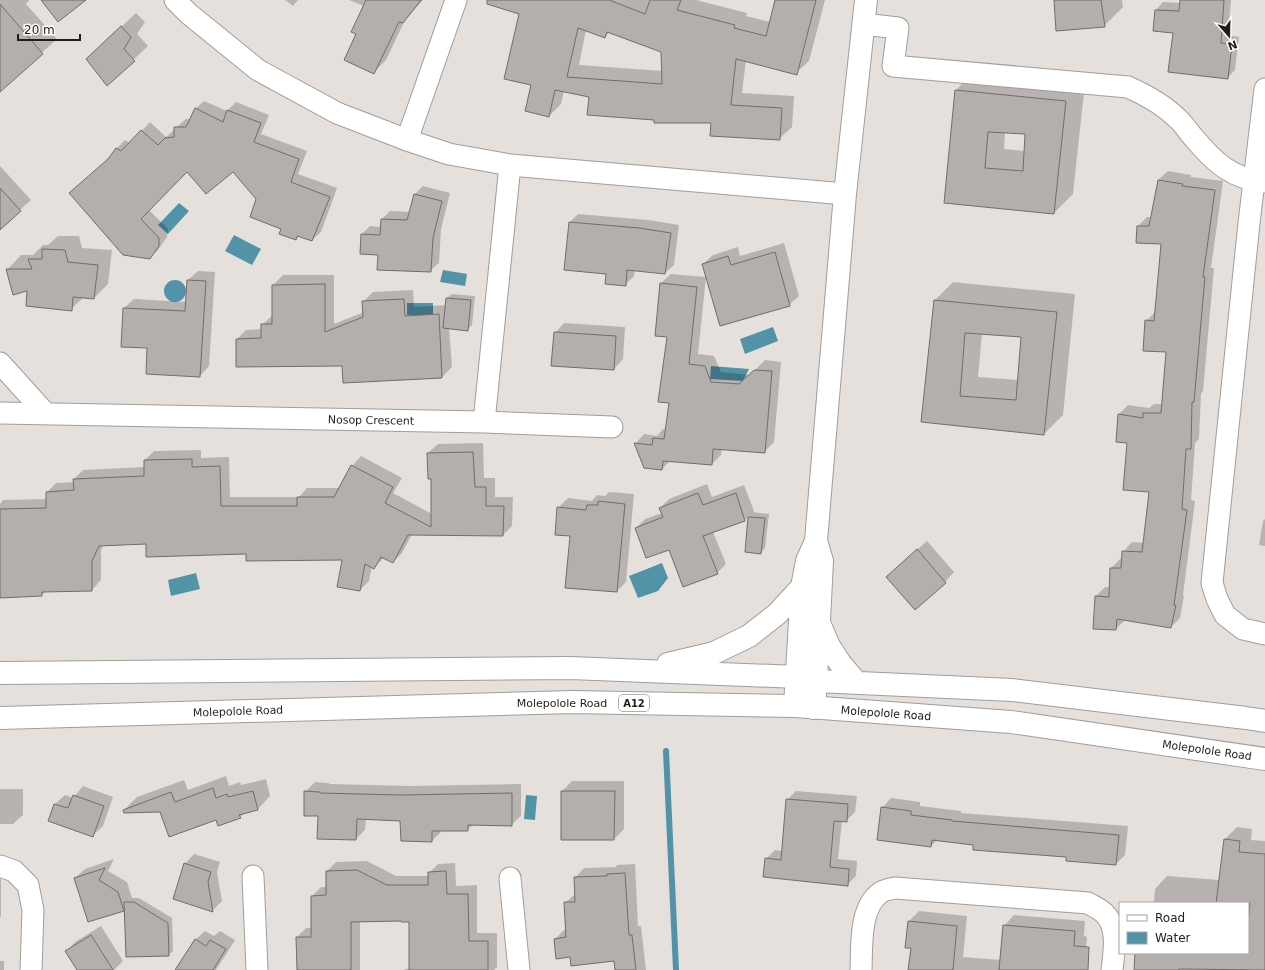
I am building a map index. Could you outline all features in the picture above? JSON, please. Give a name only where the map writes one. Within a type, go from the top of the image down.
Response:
[{"type":"main road","points":[[807,679],[802,587],[808,561],[816,541],[845,194],[866,0]]},
{"type":"main road","points":[[804,707],[807,679],[819,622],[822,561],[816,541]]},
{"type":"main road","points":[[639,670],[714,653],[749,636],[777,614],[802,587]]},
{"type":"main road","points":[[819,622],[829,646],[840,663],[857,683]]},
{"type":"main road","points":[[0,673],[562,668],[639,670],[857,683],[1012,690],[1265,721]]},
{"type":"main road","name":"Molepolole Road","points":[[0,718],[572,702],[804,707],[1011,722],[1265,759]]},
{"type":"street","points":[[175,0],[189,14],[258,70],[337,113],[407,140],[449,154],[510,165],[845,194]]},
{"type":"street","points":[[407,140],[456,0]]},
{"type":"street","points":[[863,24],[898,28],[893,66],[1128,87],[1150,97],[1178,118],[1212,159],[1240,177],[1259,181]]},
{"type":"street","points":[[1265,89],[1259,181],[1212,583],[1217,599],[1225,615],[1243,630],[1265,634]]},
{"type":"street","points":[[484,422],[510,165]]},
{"type":"street","points":[[0,363],[46,414]]},
{"type":"street","name":"Nosop Crescent","points":[[0,413],[484,422],[612,427]]},
{"type":"street","points":[[0,866],[14,871],[28,885],[33,910],[31,970]]},
{"type":"street","points":[[253,876],[257,970]]},
{"type":"street","points":[[510,878],[519,970]]},
{"type":"street","points":[[861,970],[864,916],[870,903],[880,892],[895,888],[1088,903],[1104,913],[1112,922],[1115,943],[1112,970]]},
{"type":"water","points":[[179,203],[189,211],[168,234],[158,225]]},
{"type":"water","points":[[234,235],[261,249],[252,265],[225,251]]},
{"type":"water","points":[[443,270],[467,274],[465,286],[440,282]]},
{"type":"water","points":[[175,280],[183,283],[186,291],[183,299],[175,302],[167,299],[164,291],[167,283]]},
{"type":"water","points":[[407,303],[433,303],[433,315],[407,315]]},
{"type":"water","points":[[773,327],[778,341],[745,354],[740,339]]},
{"type":"water","points":[[711,366],[749,369],[743,381],[710,379]]},
{"type":"water","points":[[662,563],[668,578],[658,591],[638,598],[629,576]]},
{"type":"water","points":[[196,573],[200,589],[171,596],[168,580]]},
{"type":"water","points":[[526,795],[537,796],[535,820],[524,819]]},
{"type":"building","points":[[41,0],[86,0],[58,22]]},
{"type":"building","points":[[366,0],[421,0],[403,23],[399,22],[374,74],[344,60],[356,34],[351,32]]},
{"type":"building","points":[[487,0],[609,0],[645,14],[650,0],[681,0],[677,10],[735,25],[734,28],[766,36],[775,0],[816,0],[797,75],[736,59],[731,105],[782,108],[780,140],[710,136],[711,123],[654,123],[654,120],[587,115],[589,97],[555,90],[549,117],[525,111],[531,85],[504,79],[519,14],[487,4]],"holes":[[[578,28],[605,38],[607,32],[661,52],[662,84],[567,77]]]},
{"type":"building","points":[[1054,0],[1101,0],[1105,27],[1056,31]]},
{"type":"building","points":[[1180,0],[1224,0],[1221,43],[1232,44],[1228,79],[1168,72],[1173,33],[1153,31],[1155,10],[1179,11]]},
{"type":"building","points":[[0,4],[43,54],[0,92]]},
{"type":"building","points":[[121,26],[131,37],[124,49],[135,61],[107,86],[86,59]]},
{"type":"building","points":[[955,90],[1066,101],[1054,214],[944,203]],"holes":[[[988,132],[1025,134],[1023,171],[985,168]]]},
{"type":"building","points":[[195,108],[223,122],[227,110],[261,123],[254,142],[299,159],[291,182],[330,197],[312,241],[297,236],[296,240],[279,234],[281,229],[250,217],[256,199],[233,172],[206,194],[187,172],[141,219],[159,238],[159,246],[150,259],[123,255],[69,193],[108,159],[116,148],[121,151],[141,130],[158,145],[165,138],[174,137],[174,127],[186,127]]},
{"type":"building","points":[[1158,180],[1183,184],[1182,186],[1215,190],[1203,277],[1205,277],[1194,402],[1192,402],[1191,449],[1186,449],[1182,509],[1187,510],[1174,605],[1176,605],[1171,628],[1117,619],[1116,630],[1093,629],[1095,596],[1109,597],[1110,568],[1121,568],[1122,551],[1142,552],[1149,492],[1123,490],[1127,443],[1116,442],[1118,414],[1143,418],[1143,413],[1161,413],[1166,352],[1143,351],[1145,320],[1154,321],[1161,244],[1136,243],[1137,226],[1149,226]]},
{"type":"building","points":[[0,188],[21,211],[0,230]]},
{"type":"building","points":[[414,194],[442,201],[433,238],[431,272],[377,270],[378,255],[360,254],[361,234],[380,235],[381,219],[407,220]]},
{"type":"building","points":[[569,222],[639,228],[671,233],[665,274],[627,270],[626,286],[605,284],[606,274],[564,270]]},
{"type":"building","points":[[42,249],[65,250],[68,262],[98,265],[94,299],[73,297],[72,311],[26,306],[27,291],[13,295],[6,269],[32,269],[28,259],[42,259]]},
{"type":"building","points":[[775,252],[790,306],[720,326],[702,264],[728,256],[731,265]]},
{"type":"building","points":[[187,280],[206,281],[200,377],[146,374],[147,348],[121,347],[123,308],[185,311]]},
{"type":"building","points":[[660,283],[697,287],[689,364],[705,366],[711,382],[739,384],[754,370],[772,371],[765,453],[713,449],[712,465],[663,461],[662,470],[644,468],[634,443],[652,445],[653,438],[664,439],[669,403],[658,402],[667,337],[655,336]]},
{"type":"building","points":[[325,284],[325,332],[363,317],[362,301],[404,299],[405,316],[439,314],[442,378],[343,383],[342,366],[236,367],[236,339],[261,338],[261,324],[272,324],[272,285]]},
{"type":"building","points":[[446,298],[471,300],[468,331],[443,328]]},
{"type":"building","points":[[934,300],[1057,312],[1044,435],[921,422]],"holes":[[[965,333],[1021,337],[1016,400],[960,396]]]},
{"type":"building","points":[[554,332],[616,336],[614,370],[551,366]]},
{"type":"building","points":[[473,452],[475,487],[486,487],[486,506],[504,506],[503,536],[408,535],[393,563],[381,557],[374,569],[365,564],[360,591],[337,587],[342,560],[246,561],[246,554],[146,557],[146,544],[99,546],[92,561],[92,591],[42,592],[42,596],[0,598],[0,509],[46,508],[46,492],[74,490],[73,479],[144,476],[144,460],[192,459],[192,467],[220,466],[221,506],[297,506],[297,497],[334,497],[351,465],[393,487],[385,503],[431,527],[431,479],[428,479],[427,453]]},
{"type":"building","points":[[698,493],[703,505],[736,493],[745,521],[703,536],[718,574],[683,587],[669,550],[646,558],[635,528],[663,517],[659,508]]},
{"type":"building","points":[[598,501],[625,504],[617,592],[565,588],[570,536],[555,535],[557,507],[586,510],[587,505],[598,505]]},
{"type":"building","points":[[748,517],[765,518],[761,554],[745,552]]},
{"type":"building","points":[[917,549],[946,583],[915,610],[886,577]]},
{"type":"building","points":[[213,788],[216,798],[227,794],[228,797],[253,791],[258,810],[239,815],[241,818],[218,826],[216,820],[169,837],[160,812],[124,813],[123,810],[171,792],[175,802]]},
{"type":"building","points":[[304,791],[320,793],[400,795],[512,793],[512,826],[468,825],[468,831],[432,831],[432,842],[401,841],[400,821],[357,819],[356,840],[317,839],[318,816],[304,816]]},
{"type":"building","points":[[561,791],[615,791],[614,840],[561,840]]},
{"type":"building","points":[[73,795],[104,806],[93,837],[48,821],[54,804],[68,808]]},
{"type":"building","points":[[786,799],[848,804],[847,822],[834,821],[830,867],[849,869],[848,886],[763,877],[765,858],[781,860]]},
{"type":"building","points":[[881,807],[911,811],[911,815],[952,821],[1119,835],[1116,865],[1066,861],[1066,857],[973,850],[973,845],[932,840],[931,847],[877,840]]},
{"type":"building","points":[[1224,839],[1240,841],[1239,852],[1265,854],[1265,970],[1134,970],[1135,954],[1249,954],[1250,903],[1216,902]]},
{"type":"building","points":[[184,863],[211,872],[208,882],[213,912],[173,899]]},
{"type":"building","points":[[105,868],[99,880],[118,892],[124,911],[88,922],[74,878]]},
{"type":"building","points":[[357,870],[387,885],[428,885],[428,872],[446,871],[447,894],[468,894],[469,941],[488,941],[488,970],[409,970],[409,922],[401,921],[351,922],[351,970],[297,970],[296,937],[311,937],[311,896],[326,895],[326,871]]},
{"type":"building","points":[[625,873],[629,935],[632,935],[636,970],[615,970],[614,961],[571,966],[570,957],[556,959],[554,939],[566,937],[564,902],[575,902],[574,877],[607,876],[607,874]]},
{"type":"building","points":[[124,902],[134,902],[168,923],[169,956],[126,957]]},
{"type":"building","points":[[908,921],[957,926],[953,970],[908,970],[911,948],[905,948]]},
{"type":"building","points":[[1003,925],[1075,931],[1074,946],[1089,947],[1088,970],[999,970]]},
{"type":"building","points":[[91,935],[113,970],[77,970],[65,951]]},
{"type":"building","points":[[195,939],[206,946],[210,940],[226,949],[213,970],[175,970]]},
{"type":"waterway","points":[[666,751],[676,970]]}]
